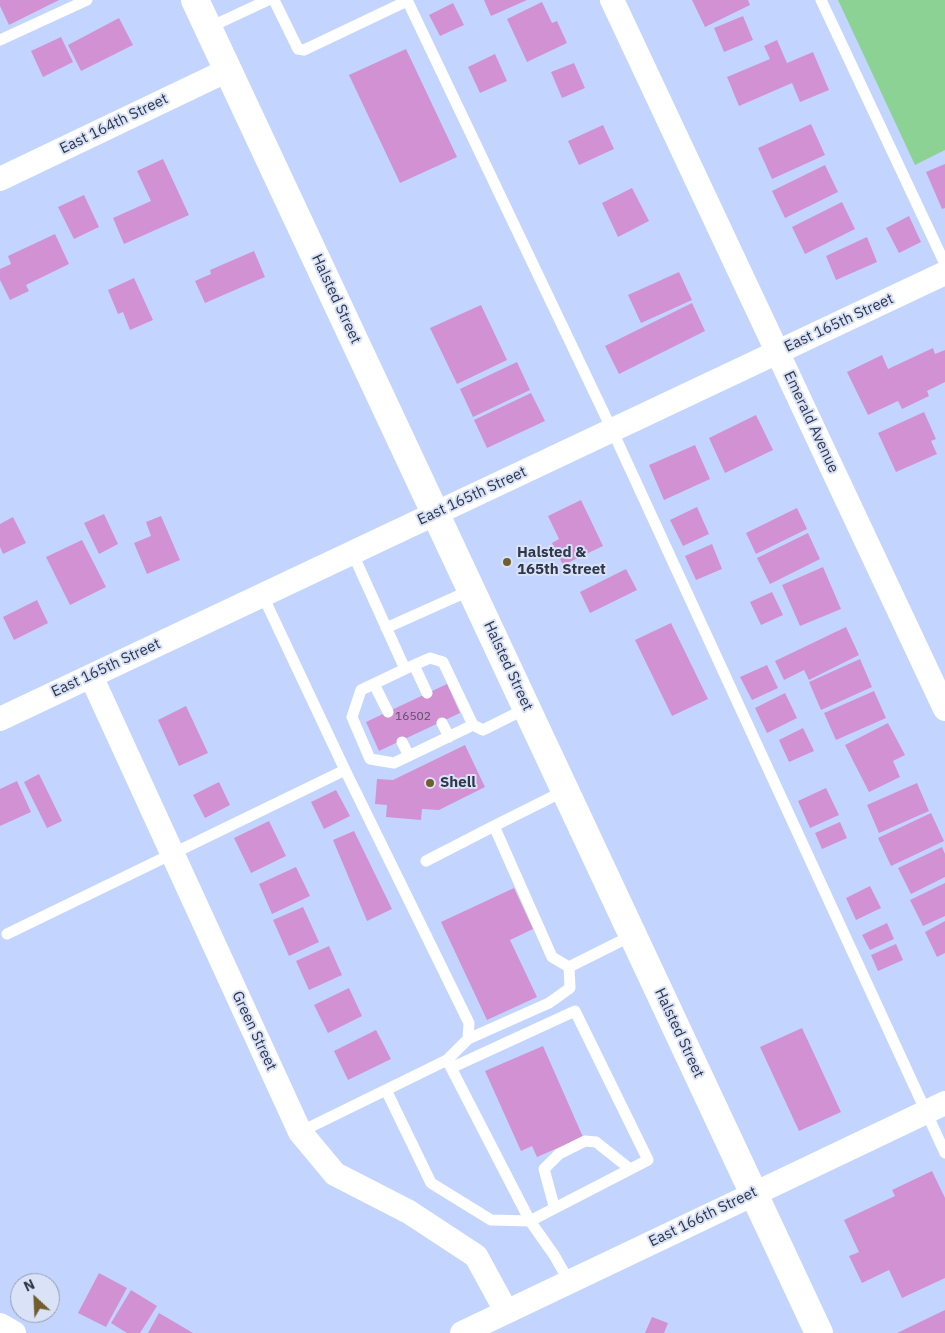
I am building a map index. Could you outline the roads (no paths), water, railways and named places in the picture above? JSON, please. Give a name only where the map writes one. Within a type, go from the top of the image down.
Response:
[{"type":"main road","name":"Halsted Street","points":[[195,0],[819,1333]]},
{"type":"street","name":"Emerald Avenue","points":[[612,0],[945,709]]},
{"type":"street","name":"East 164th Street","points":[[0,179],[228,70]]},
{"type":"street","name":"East 165th Street","points":[[0,719],[436,512],[613,432],[945,274]]},
{"type":"street","name":"Green Street","points":[[91,676],[300,1132],[335,1174],[410,1212],[476,1256],[506,1311]]},
{"type":"street","name":"East 166th Street","points":[[462,1333],[754,1192],[935,1108]]},
{"type":"street","points":[[0,1325],[14,1333]]},
{"type":"lane","points":[[0,40],[87,0]]},
{"type":"lane","points":[[208,28],[268,0]]},
{"type":"lane","points":[[274,0],[298,49],[304,50],[407,1],[935,1108],[945,1153]]},
{"type":"lane","points":[[821,0],[945,264]]},
{"type":"lane","points":[[352,552],[386,628],[427,692]]},
{"type":"lane","points":[[386,628],[472,590]]},
{"type":"lane","points":[[262,594],[345,770],[469,1023],[468,1039]]},
{"type":"lane","points":[[473,725],[394,763],[370,759],[352,717],[361,690],[430,658],[443,662],[473,725],[483,730],[527,708]]},
{"type":"lane","points":[[374,684],[388,712]]},
{"type":"lane","points":[[442,723],[448,736]]},
{"type":"lane","points":[[402,742],[409,756]]},
{"type":"lane","points":[[7,934],[345,770]]},
{"type":"lane","points":[[426,861],[566,790]]},
{"type":"lane","points":[[494,826],[552,957],[569,967]]},
{"type":"lane","points":[[569,967],[634,935]]},
{"type":"lane","points":[[449,1064],[468,1039],[549,1003],[570,988],[569,967]]},
{"type":"lane","points":[[300,1132],[386,1090],[575,1011],[648,1160],[554,1206],[530,1221],[491,1220],[431,1183],[386,1090]]},
{"type":"lane","points":[[449,1064],[530,1221],[570,1282]]},
{"type":"lane","points":[[554,1206],[544,1169],[559,1154],[585,1141],[596,1142],[630,1169]]},
{"type":"place","name":"Halsted & 165th Street","points":[[507,562]]},
{"type":"place","name":"Shell","points":[[430,783]]}]
